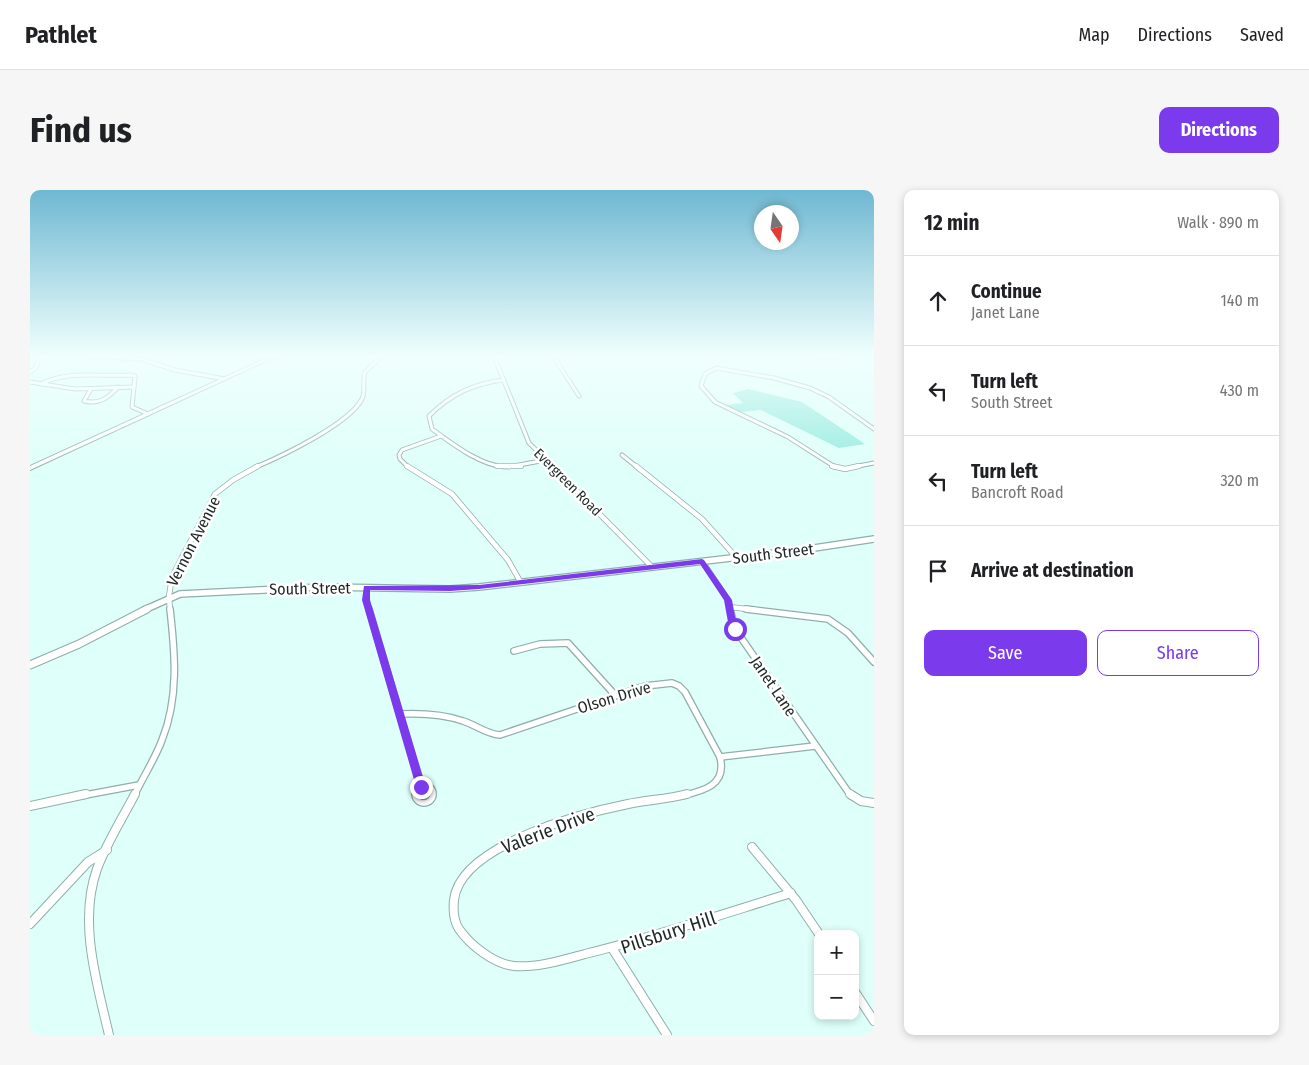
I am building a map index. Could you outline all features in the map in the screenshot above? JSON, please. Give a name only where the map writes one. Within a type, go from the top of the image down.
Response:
[{"type":"main road","points":[[30,468],[189,395]]},
{"type":"street","points":[[87,395],[84,401],[98,403],[111,395]]},
{"type":"street","points":[[133,395],[132,407],[148,414]]},
{"type":"street","name":"Vernon Avenue","points":[[109,1035],[93,957],[90,907],[92,885],[107,850],[162,740],[172,704],[175,650],[168,591],[172,578],[215,494],[233,478],[292,451],[342,419],[357,406],[363,395]]},
{"type":"street","points":[[453,395],[442,402],[429,416],[432,429],[441,436],[490,464],[500,467],[510,467],[546,460]]},
{"type":"street","name":"Evergreen Road","points":[[509,395],[529,443],[652,567]]},
{"type":"street","points":[[708,395],[715,402],[788,437],[833,467],[845,469],[874,463]]},
{"type":"street","points":[[826,395],[874,429]]},
{"type":"street","points":[[441,436],[402,450],[399,455],[400,459],[409,468],[452,494],[458,500],[508,560],[521,583]]},
{"type":"street","points":[[622,455],[702,519],[736,558]]},
{"type":"street","name":"South Street","points":[[30,665],[66,650],[168,598],[180,594],[323,587],[450,589],[521,583],[873,540]]},
{"type":"street","name":"Janet Lane","points":[[702,561],[728,600],[735,629],[814,746],[850,795],[861,801],[874,803]]},
{"type":"street","points":[[366,588],[366,600],[421,787]]},
{"type":"street","points":[[729,607],[828,620],[839,624],[874,662]]},
{"type":"street","points":[[514,651],[530,645],[558,642],[568,643],[615,695]]},
{"type":"street","name":"Olson Drive","points":[[400,714],[448,717],[471,724],[485,733],[500,736],[615,695],[662,683],[679,686],[685,692],[720,758]]},
{"type":"street","points":[[720,758],[814,746]]},
{"type":"street","name":"Valerie Drive","points":[[612,948],[538,965],[510,966],[486,953],[466,937],[455,921],[453,899],[462,877],[477,863],[502,845],[525,835],[608,808],[698,790],[712,784],[720,777],[723,768],[720,758]]},
{"type":"street","points":[[30,806],[139,785]]},
{"type":"street","points":[[752,847],[791,893],[816,930]]},
{"type":"street","points":[[30,924],[88,862],[107,850]]},
{"type":"street","name":"Pillsbury Hill","points":[[668,1035],[612,948],[791,893]]},
{"type":"street","points":[[859,998],[874,1021]]},
{"type":"green space","points":[[735,395],[775,395],[802,402],[865,444],[839,448],[761,410],[741,412],[726,405],[743,403]]},
{"type":"route","points":[[421,787],[366,600],[366,588],[450,589],[479,587],[702,561],[728,600],[735,629]]}]
